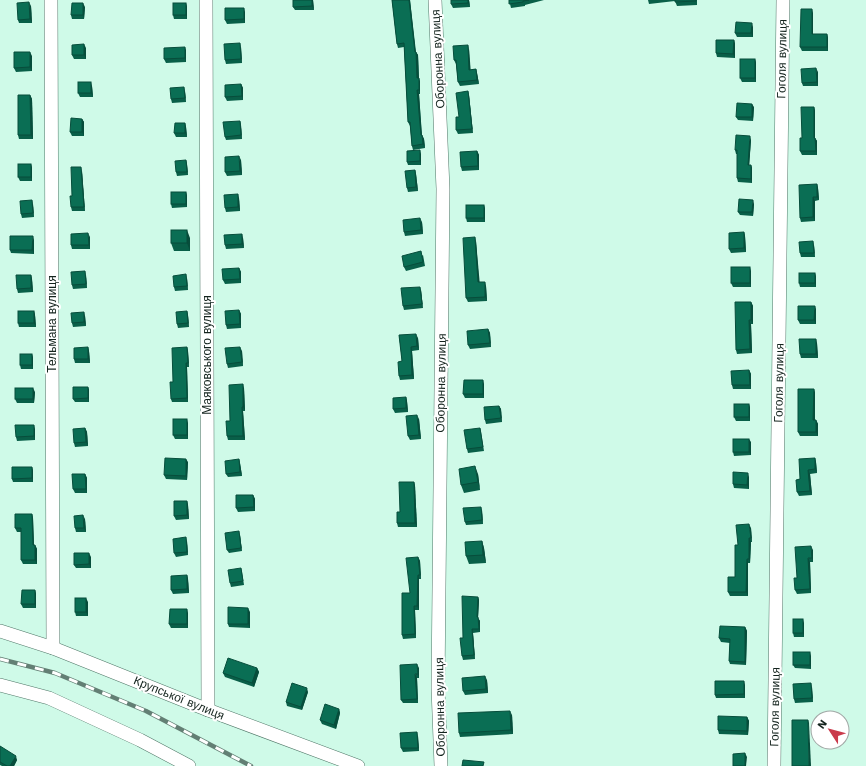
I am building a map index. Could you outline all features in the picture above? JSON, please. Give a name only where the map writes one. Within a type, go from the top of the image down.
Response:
[{"type":"street","name":"Тельмана вулиця","points":[[51,0],[53,648]]},
{"type":"street","name":"Маяковського вулиця","points":[[206,0],[208,710]]},
{"type":"street","name":"Оборонна вулиця","points":[[435,0],[443,189],[438,688],[441,766]]},
{"type":"street","name":"Гоголя вулиця","points":[[774,766],[783,0]]},
{"type":"street","name":"Крупської вулиця","points":[[0,631],[53,648],[208,710],[358,766]]},
{"type":"street","points":[[0,685],[49,698],[140,740],[189,766]]},
{"type":"building","points":[[293,0],[312,0],[312,6],[293,7]]},
{"type":"building","points":[[392,0],[409,0],[416,52],[417,78],[419,78],[419,90],[417,90],[423,144],[412,146],[410,122],[408,122],[404,43],[397,44]]},
{"type":"building","points":[[451,0],[468,0],[468,3],[451,4]]},
{"type":"building","points":[[509,0],[529,0],[509,4]]},
{"type":"building","points":[[675,0],[696,0],[696,1],[675,2]]},
{"type":"building","points":[[29,2],[30,19],[18,20],[17,3]]},
{"type":"building","points":[[72,3],[83,3],[83,15],[71,15]]},
{"type":"building","points":[[173,3],[186,3],[186,15],[173,15]]},
{"type":"building","points":[[225,8],[244,8],[244,19],[225,20]]},
{"type":"building","points":[[801,9],[812,9],[812,34],[827,34],[827,47],[800,47]]},
{"type":"building","points":[[736,22],[752,23],[751,33],[735,33]]},
{"type":"building","points":[[716,40],[734,40],[733,54],[716,53]]},
{"type":"building","points":[[240,43],[241,59],[225,60],[224,44]]},
{"type":"building","points":[[84,44],[84,55],[72,55],[72,45]]},
{"type":"building","points":[[468,45],[469,70],[476,69],[477,80],[458,82],[453,46]]},
{"type":"building","points":[[185,47],[185,58],[164,59],[164,48]]},
{"type":"building","points":[[14,52],[30,52],[30,67],[14,68]]},
{"type":"building","points":[[740,59],[755,59],[755,78],[740,78]]},
{"type":"building","points":[[816,68],[817,82],[802,83],[801,69]]},
{"type":"building","points":[[78,82],[91,82],[91,93],[78,93]]},
{"type":"building","points":[[241,84],[242,96],[225,97],[225,85]]},
{"type":"building","points":[[184,87],[185,98],[171,99],[170,88]]},
{"type":"building","points":[[468,91],[472,129],[456,130],[456,117],[459,117],[456,93]]},
{"type":"building","points":[[18,95],[30,95],[31,135],[18,135]]},
{"type":"building","points":[[737,103],[752,104],[752,117],[736,117]]},
{"type":"building","points":[[801,107],[814,107],[814,138],[816,151],[800,151],[800,138],[802,138]]},
{"type":"building","points":[[71,118],[82,119],[82,132],[70,132]]},
{"type":"building","points":[[240,121],[241,135],[225,137],[223,122]]},
{"type":"building","points":[[175,123],[185,123],[185,133],[174,133]]},
{"type":"building","points":[[736,135],[750,136],[748,165],[751,165],[751,179],[737,178],[737,150],[735,150]]},
{"type":"building","points":[[420,150],[420,161],[407,162],[407,151]]},
{"type":"building","points":[[477,151],[478,166],[461,167],[460,152]]},
{"type":"building","points":[[239,156],[240,171],[225,172],[225,157]]},
{"type":"building","points":[[186,160],[187,172],[176,172],[175,161]]},
{"type":"building","points":[[18,164],[31,164],[31,177],[18,177]]},
{"type":"building","points":[[71,167],[81,167],[84,207],[71,207]]},
{"type":"building","points":[[415,170],[416,187],[407,188],[405,171]]},
{"type":"building","points":[[817,184],[817,197],[813,197],[813,217],[800,218],[799,185]]},
{"type":"building","points":[[171,192],[186,192],[186,204],[171,204]]},
{"type":"building","points":[[238,194],[238,207],[225,208],[224,195]]},
{"type":"building","points":[[739,199],[753,200],[752,212],[738,212]]},
{"type":"building","points":[[32,200],[33,213],[21,214],[20,201]]},
{"type":"building","points":[[466,205],[484,205],[484,218],[466,218]]},
{"type":"building","points":[[420,218],[421,230],[404,232],[403,220]]},
{"type":"building","points":[[171,230],[187,230],[187,243],[171,243]]},
{"type":"building","points":[[744,232],[744,248],[729,249],[729,233]]},
{"type":"building","points":[[88,233],[89,245],[71,245],[71,234]]},
{"type":"building","points":[[242,234],[242,244],[225,245],[224,235]]},
{"type":"building","points":[[10,236],[33,236],[32,250],[10,250]]},
{"type":"building","points":[[475,237],[478,282],[485,282],[485,297],[466,298],[463,238]]},
{"type":"building","points":[[813,241],[814,253],[800,253],[799,242]]},
{"type":"building","points":[[421,251],[423,262],[404,267],[402,256]]},
{"type":"building","points":[[731,267],[750,267],[750,283],[731,283]]},
{"type":"building","points":[[239,268],[240,279],[223,280],[222,269]]},
{"type":"building","points":[[85,271],[86,284],[72,285],[71,272]]},
{"type":"building","points":[[799,273],[815,273],[815,283],[799,283]]},
{"type":"building","points":[[186,274],[187,286],[174,287],[173,276]]},
{"type":"building","points":[[16,275],[31,275],[31,288],[17,289]]},
{"type":"building","points":[[420,287],[422,304],[403,306],[401,288]]},
{"type":"building","points":[[735,302],[751,302],[751,320],[749,320],[750,349],[736,350]]},
{"type":"building","points":[[798,306],[815,306],[814,320],[798,320]]},
{"type":"building","points":[[239,310],[240,324],[226,325],[225,311]]},
{"type":"building","points":[[18,311],[34,311],[34,323],[18,323]]},
{"type":"building","points":[[187,311],[188,323],[177,324],[176,312]]},
{"type":"building","points":[[84,312],[84,322],[72,323],[71,313]]},
{"type":"building","points":[[488,329],[490,343],[468,345],[467,331]]},
{"type":"building","points":[[416,334],[417,346],[411,347],[412,375],[399,376],[398,362],[402,361],[399,335]]},
{"type":"building","points":[[799,339],[816,339],[816,354],[800,354]]},
{"type":"building","points":[[88,347],[88,359],[74,359],[74,348]]},
{"type":"building","points":[[187,347],[187,398],[171,399],[170,382],[173,382],[172,348]]},
{"type":"building","points":[[240,347],[242,362],[227,364],[225,348]]},
{"type":"building","points":[[20,354],[32,354],[32,365],[20,365]]},
{"type":"building","points":[[749,370],[750,385],[732,385],[731,371]]},
{"type":"building","points":[[464,380],[483,380],[483,394],[463,394]]},
{"type":"building","points":[[243,384],[243,436],[227,436],[226,421],[230,421],[229,385]]},
{"type":"building","points":[[73,387],[88,387],[88,398],[73,399]]},
{"type":"building","points":[[15,388],[33,388],[33,399],[15,399]]},
{"type":"building","points":[[798,389],[814,389],[813,420],[816,420],[816,432],[798,432]]},
{"type":"building","points":[[406,397],[406,408],[393,409],[393,398]]},
{"type":"building","points":[[734,404],[749,404],[749,417],[734,417]]},
{"type":"building","points":[[499,406],[501,418],[485,420],[484,407]]},
{"type":"building","points":[[417,415],[419,435],[408,436],[406,416]]},
{"type":"building","points":[[173,419],[187,419],[187,435],[173,435]]},
{"type":"building","points":[[15,425],[34,425],[34,436],[16,437]]},
{"type":"building","points":[[85,428],[86,442],[74,443],[73,429]]},
{"type":"building","points":[[480,428],[483,447],[467,449],[464,430]]},
{"type":"building","points":[[733,439],[749,439],[749,452],[733,452]]},
{"type":"building","points":[[165,458],[186,459],[186,476],[164,475]]},
{"type":"building","points":[[815,458],[815,469],[808,470],[810,491],[797,492],[796,480],[800,479],[799,459]]},
{"type":"building","points":[[239,459],[240,472],[226,474],[225,461]]},
{"type":"building","points":[[475,466],[478,482],[461,485],[459,469]]},
{"type":"building","points":[[12,467],[32,467],[32,478],[12,479]]},
{"type":"building","points":[[733,472],[748,473],[747,485],[733,484]]},
{"type":"building","points":[[72,474],[85,474],[86,489],[73,489]]},
{"type":"building","points":[[399,482],[414,482],[415,523],[397,523],[397,512],[400,512]]},
{"type":"building","points":[[236,495],[253,495],[254,507],[236,508]]},
{"type":"building","points":[[174,501],[187,501],[187,515],[174,516]]},
{"type":"building","points":[[481,507],[482,520],[465,522],[463,508]]},
{"type":"building","points":[[15,514],[32,514],[35,560],[21,560],[21,528],[15,528]]},
{"type":"building","points":[[83,515],[84,528],[75,528],[74,516]]},
{"type":"building","points":[[749,524],[751,538],[749,538],[749,559],[747,559],[746,592],[728,592],[728,577],[735,577],[735,545],[738,545],[736,525]]},
{"type":"building","points":[[239,531],[241,548],[227,550],[225,533]]},
{"type":"building","points":[[186,537],[187,552],[174,553],[173,539]]},
{"type":"building","points":[[482,541],[483,555],[466,556],[465,542]]},
{"type":"building","points":[[811,546],[812,558],[808,558],[810,589],[795,590],[794,578],[797,578],[795,547]]},
{"type":"building","points":[[74,553],[89,553],[89,564],[74,565]]},
{"type":"building","points":[[418,557],[420,575],[418,575],[417,606],[414,606],[415,634],[402,635],[402,593],[410,593],[406,558]]},
{"type":"building","points":[[241,568],[243,581],[230,583],[228,570]]},
{"type":"building","points":[[187,575],[187,589],[171,590],[171,576]]},
{"type":"building","points":[[22,590],[35,590],[35,604],[21,604]]},
{"type":"building","points":[[462,596],[478,597],[477,617],[479,629],[472,629],[474,655],[462,656],[460,638],[463,638]]},
{"type":"building","points":[[75,598],[86,598],[86,612],[75,612]]},
{"type":"building","points":[[228,607],[248,608],[248,624],[228,624]]},
{"type":"building","points":[[170,609],[187,609],[187,624],[169,624]]},
{"type":"building","points":[[793,619],[803,619],[803,633],[793,633]]},
{"type":"building","points":[[720,626],[745,627],[745,662],[729,661],[730,639],[719,638]]},
{"type":"building","points":[[793,652],[810,652],[810,665],[793,665]]},
{"type":"building","points":[[228,658],[257,668],[252,683],[223,673]]},
{"type":"building","points":[[417,664],[418,674],[415,674],[417,699],[401,700],[400,665]]},
{"type":"building","points":[[485,676],[486,689],[463,691],[462,678]]},
{"type":"building","points":[[715,681],[744,681],[744,694],[715,695]]},
{"type":"building","points":[[292,683],[307,688],[301,707],[286,702]]},
{"type":"building","points":[[811,683],[812,698],[794,699],[793,684]]},
{"type":"building","points":[[325,704],[339,709],[334,725],[320,720]]},
{"type":"building","points":[[510,711],[511,730],[459,733],[458,713]]},
{"type":"building","points":[[718,716],[747,717],[747,731],[718,730]]},
{"type":"building","points":[[792,720],[808,720],[809,766],[792,766]]},
{"type":"building","points":[[417,732],[418,748],[401,748],[400,733]]},
{"type":"building","points":[[0,746],[16,756],[10,766],[0,762]]},
{"type":"building","points":[[745,753],[745,766],[733,766],[733,754]]},
{"type":"building","points":[[463,760],[484,762],[483,766],[462,766]]},
{"type":"railway","points":[[0,659],[55,673],[146,711],[251,766]]}]
